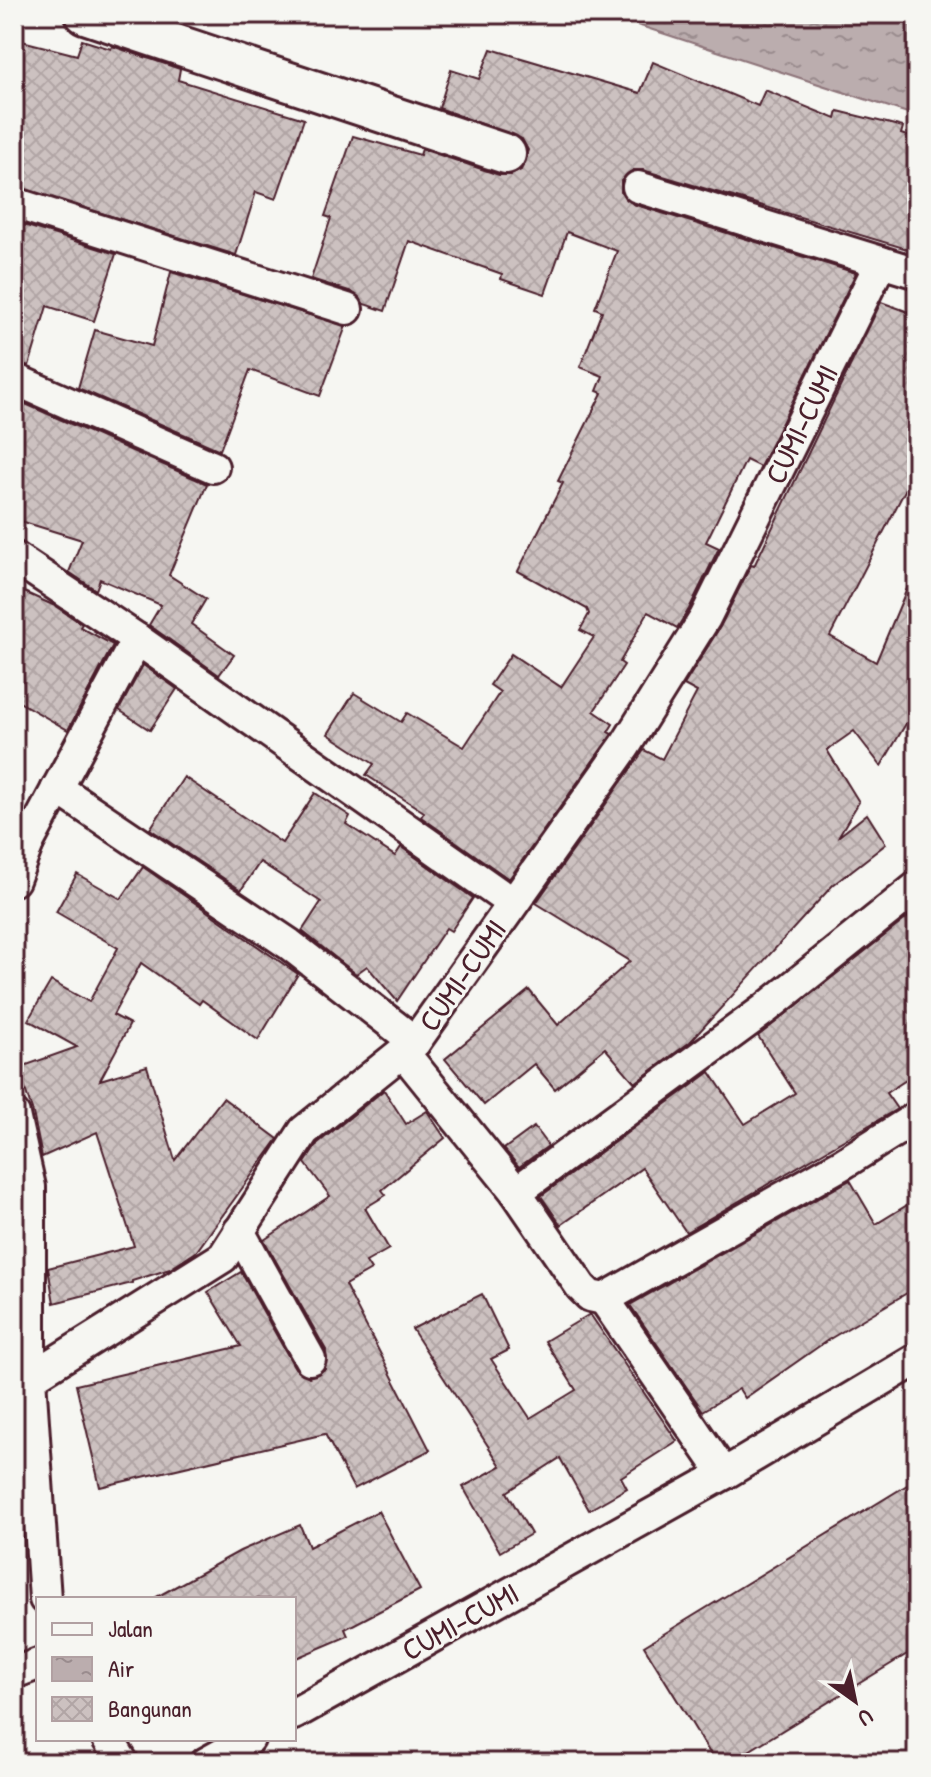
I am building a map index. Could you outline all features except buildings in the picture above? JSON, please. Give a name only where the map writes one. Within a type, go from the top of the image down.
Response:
[{"type":"street","points":[[85,14],[506,154]]},
{"type":"street","points":[[638,187],[917,273]]},
{"type":"street","points":[[14,203],[347,309]]},
{"type":"street","name":"CUMI-CUMI","points":[[30,1378],[202,1273],[223,1257],[304,1131],[409,1047],[625,746],[705,618],[881,262]]},
{"type":"street","points":[[14,379],[213,467]]},
{"type":"street","points":[[14,557],[137,639],[512,903]]},
{"type":"street","points":[[14,880],[21,838],[57,788],[137,639]]},
{"type":"street","points":[[57,788],[289,944],[409,1047],[590,1296],[604,1299],[844,1163],[917,1117]]},
{"type":"street","points":[[516,1192],[765,1009],[917,887]]},
{"type":"street","points":[[14,1115],[30,1187],[30,1378],[24,1472],[45,1597]]},
{"type":"street","points":[[239,1231],[310,1359]]},
{"type":"street","points":[[604,1299],[724,1474]]},
{"type":"street","name":"CUMI-CUMI","points":[[296,1713],[724,1474],[917,1359]]},
{"type":"street","points":[[14,1673],[36,1665]]},
{"type":"street","points":[[109,1741],[123,1763]]},
{"type":"street","points":[[206,1763],[245,1741]]},
{"type":"water","points":[[603,14],[917,14],[917,116],[619,19]]}]
